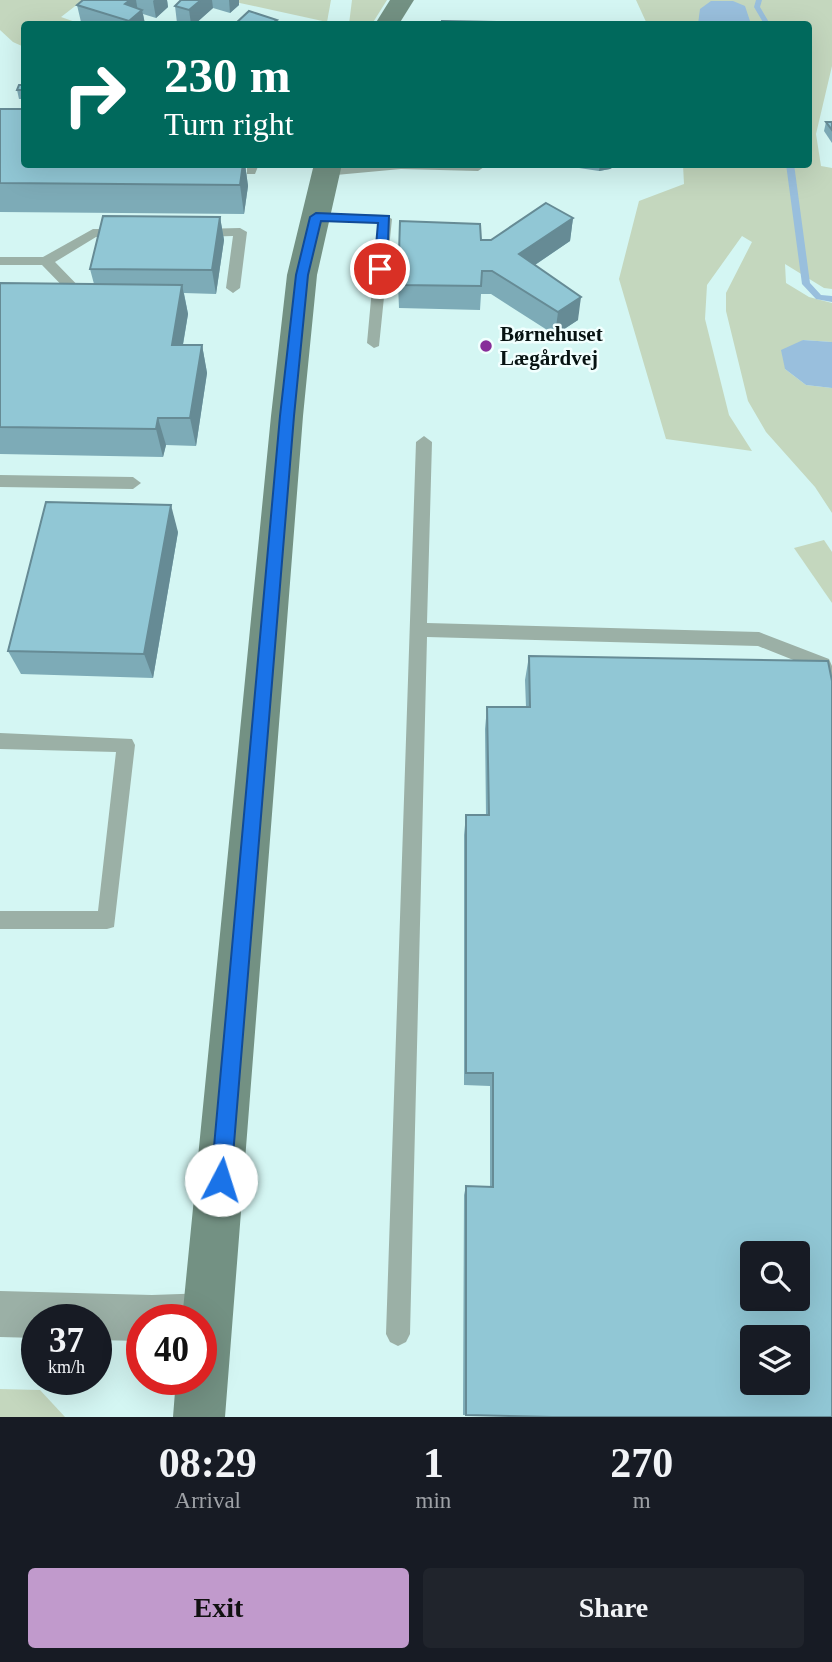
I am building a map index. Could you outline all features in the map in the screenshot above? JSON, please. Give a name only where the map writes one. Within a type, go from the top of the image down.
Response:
[{"type":"street","points":[[389,21],[402,0]]},
{"type":"street","points":[[210,1304],[288,403],[302,275],[326,168]]},
{"type":"street","points":[[0,1314],[126,1317]]},
{"type":"street","points":[[199,1417],[201,1395]]},
{"type":"lane","points":[[316,217],[385,219],[374,343]]},
{"type":"lane","points":[[0,261],[46,261],[93,233],[134,233]]},
{"type":"lane","points":[[187,233],[240,233],[233,288]]},
{"type":"lane","points":[[46,261],[87,303],[101,303]]},
{"type":"lane","points":[[398,1334],[424,442]]},
{"type":"lane","points":[[0,481],[133,483]]},
{"type":"lane","points":[[419,630],[760,639],[824,664],[832,697]]},
{"type":"lane","points":[[0,741],[126,745],[107,920],[0,919]]},
{"type":"green space","points":[[0,0],[83,0],[61,17],[72,21],[21,21],[21,46],[0,30]]},
{"type":"green space","points":[[226,0],[331,0],[327,21]]},
{"type":"green space","points":[[352,0],[387,0],[374,21],[349,21]]},
{"type":"green space","points":[[636,0],[832,0],[832,66],[816,134],[821,166],[832,168],[832,289],[824,288],[785,264],[786,283],[809,297],[832,303],[832,342],[803,340],[785,369],[806,385],[832,388],[832,513],[815,487],[766,432],[748,401],[726,311],[726,293],[752,242],[742,236],[707,285],[705,319],[729,415],[752,451],[666,439],[619,279],[639,201],[684,184],[683,168],[812,168],[812,21],[646,21]]},
{"type":"green space","points":[[824,540],[832,552],[832,603],[794,548]]},
{"type":"green space","points":[[0,1389],[21,1390],[21,1395],[45,1395],[65,1417],[0,1417]]},
{"type":"water","points":[[711,1],[733,1],[745,6],[750,21],[698,21],[700,9]]},
{"type":"water","points":[[803,340],[832,342],[832,388],[806,385],[785,369],[781,350]]},
{"type":"building","points":[[83,0],[130,0],[125,4],[142,10],[129,21],[77,5]]},
{"type":"building","points":[[181,0],[201,0],[189,10],[175,6]]},
{"type":"building","points":[[249,11],[277,20],[276,21],[238,21]]},
{"type":"building","points":[[0,109],[21,109],[21,168],[242,168],[240,185],[0,183]]},
{"type":"building","points":[[546,203],[573,218],[519,254],[581,297],[558,312],[492,271],[482,271],[481,286],[398,285],[400,221],[480,224],[481,240],[491,240]]},
{"type":"building","points":[[103,216],[220,217],[212,270],[90,269]]},
{"type":"building","points":[[0,283],[182,285],[172,345],[202,345],[190,418],[158,418],[156,429],[0,427]]},
{"type":"building","points":[[46,502],[171,505],[144,654],[8,651]]},
{"type":"building","points":[[529,656],[828,661],[832,681],[832,1417],[466,1415],[466,1186],[493,1187],[493,1073],[466,1073],[466,815],[489,815],[487,707],[530,707]]},
{"type":"waterway","points":[[759,0],[757,7],[765,21]]},
{"type":"waterway","points":[[791,168],[806,284],[819,297],[832,299]]},
{"type":"place","name":"Børnehuset Lægårdvej","points":[[486,346]]},
{"type":"route","points":[[221,1180],[287,416],[302,275],[316,217],[385,219],[380,269]]}]
